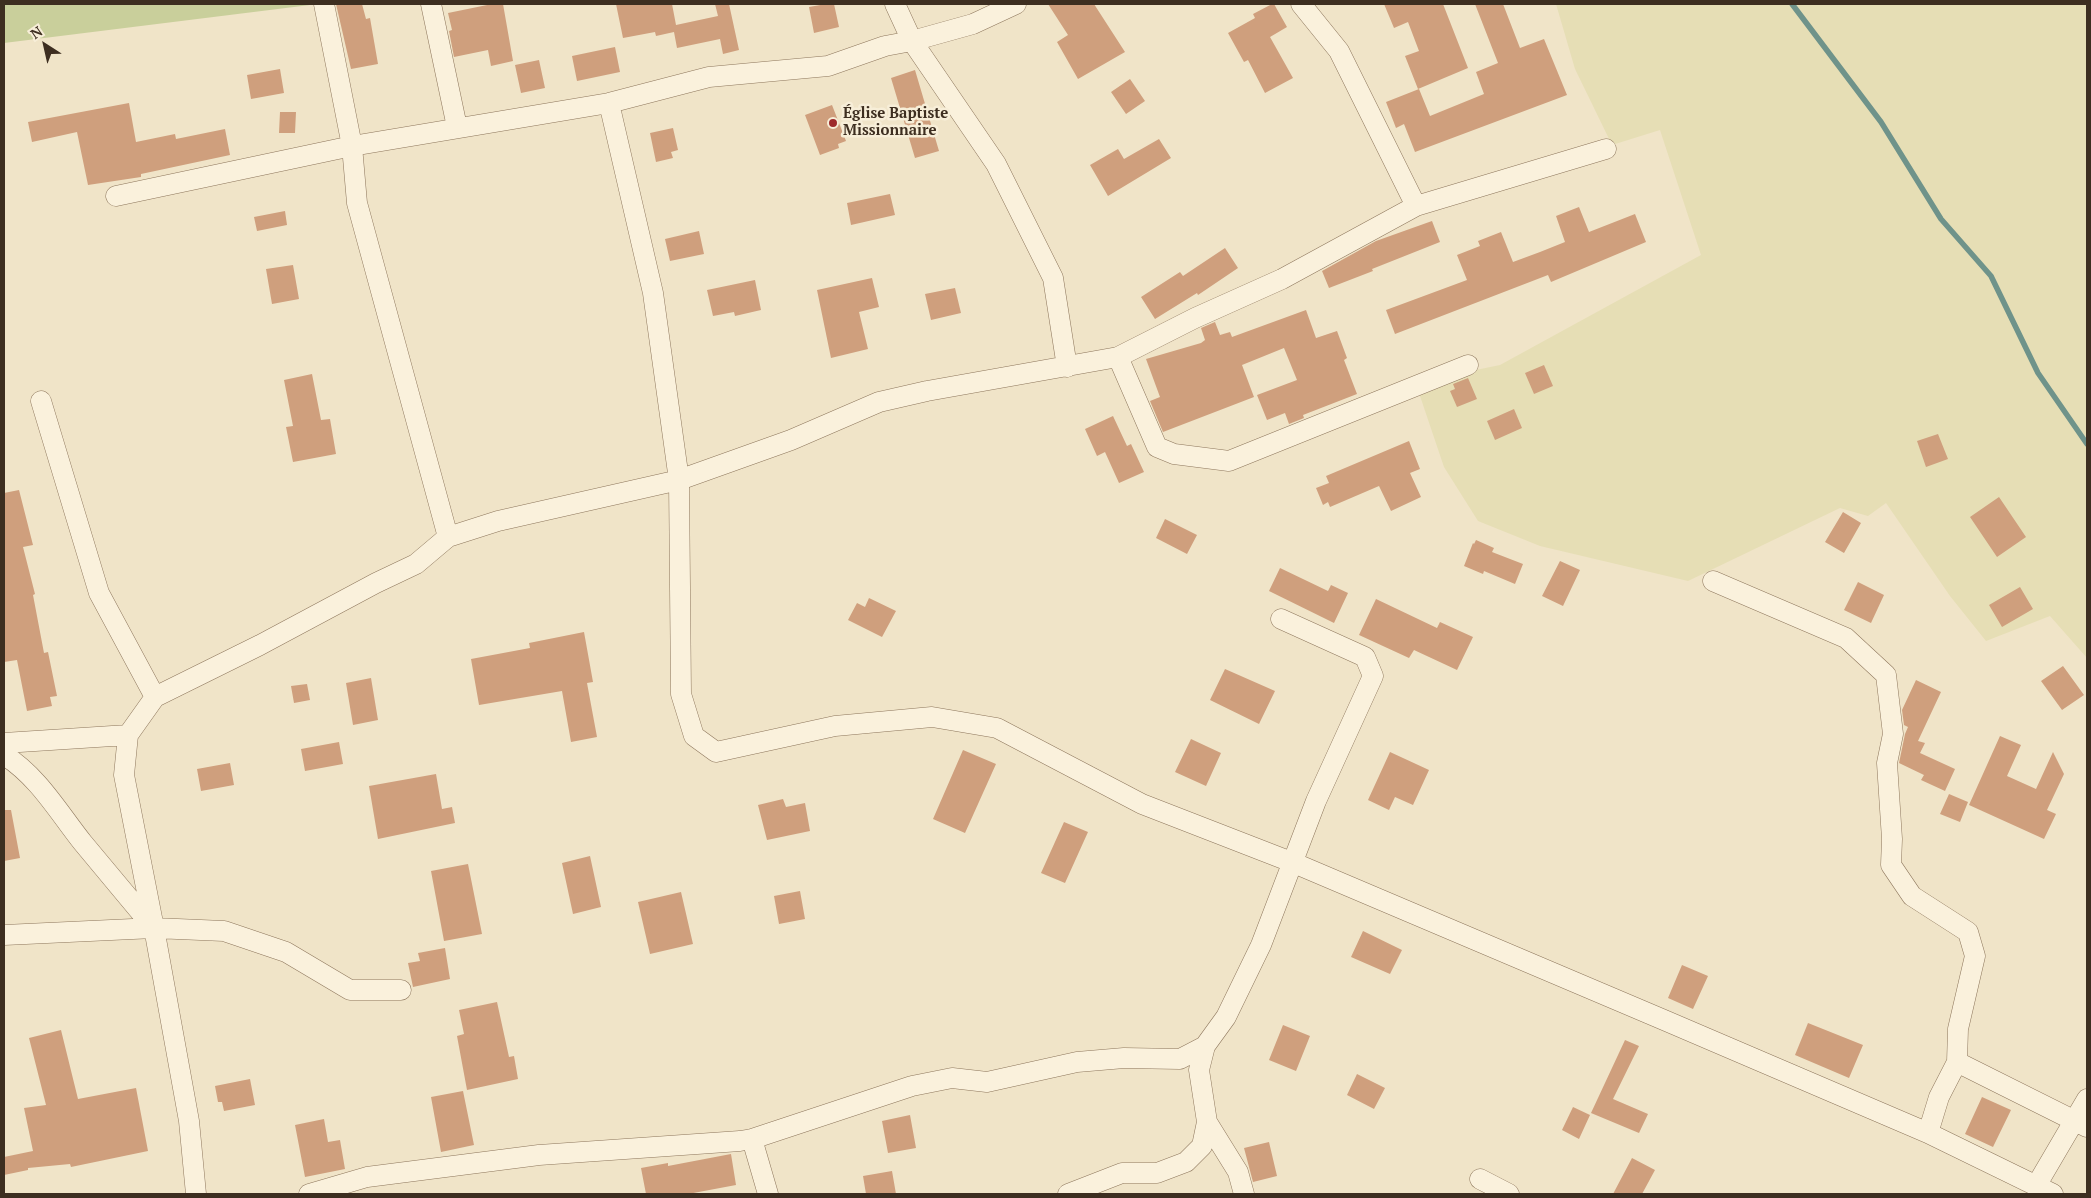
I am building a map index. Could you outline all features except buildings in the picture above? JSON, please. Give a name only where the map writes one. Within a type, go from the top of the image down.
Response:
[{"type":"street","points":[[324,4],[352,146],[357,203],[448,537]]},
{"type":"street","points":[[431,4],[457,128]]},
{"type":"street","points":[[895,4],[912,41],[996,164],[1053,278],[1067,367]]},
{"type":"street","points":[[116,196],[352,146],[609,103],[709,77],[828,66],[886,46],[912,41],[973,24],[1016,4]]},
{"type":"street","points":[[1301,4],[1339,51],[1416,206]]},
{"type":"street","points":[[609,103],[653,293],[679,480],[681,694],[694,736],[716,752],[835,726],[932,717],[997,728],[1142,804],[1294,863],[1928,1133],[2047,1192],[2081,1124],[2087,1099]]},
{"type":"street","points":[[196,1194],[189,1122],[124,775],[128,735],[156,697],[260,645],[376,582],[416,564],[448,537],[498,521],[679,480],[791,440],[878,402],[927,391],[1118,357],[1195,318],[1282,279],[1416,206],[1606,149]]},
{"type":"street","points":[[1118,357],[1157,447],[1174,454],[1229,461],[1468,365]]},
{"type":"street","points":[[41,401],[99,593],[156,697]]},
{"type":"street","points":[[1713,581],[1846,638],[1886,675],[1893,734],[1886,763],[1892,839],[1891,865],[1912,896],[1968,932],[1976,956],[1958,1029],[1957,1062],[1939,1098],[1928,1133]]},
{"type":"street","points":[[308,1194],[367,1177],[520,1157],[752,1139],[912,1086],[952,1078],[987,1082],[1078,1062],[1124,1058],[1180,1059],[1204,1046],[1226,1017],[1250,970],[1294,863],[1316,801],[1373,676],[1364,657],[1281,619]]},
{"type":"street","points":[[4,743],[128,735]]},
{"type":"street","points":[[4,755],[19,764],[47,795],[83,843],[154,928]]},
{"type":"street","points":[[4,934],[154,928],[224,931],[286,952],[350,990],[401,990]]},
{"type":"street","points":[[1204,1046],[1200,1070],[1208,1122],[1238,1172],[1244,1194]]},
{"type":"street","points":[[1957,1062],[2081,1124]]},
{"type":"street","points":[[1068,1194],[1122,1173],[1157,1172],[1186,1162],[1202,1146],[1208,1122]]},
{"type":"street","points":[[752,1139],[768,1194]]},
{"type":"street","points":[[1480,1179],[1510,1194]]},
{"type":"shaded area","points":[[1556,4],[2087,4],[2087,658],[2050,616],[1986,641],[1950,596],[1886,503],[1868,516],[1840,508],[1688,581],[1540,546],[1478,521],[1444,467],[1419,393],[1471,371],[1500,365],[1701,255],[1660,130],[1612,145],[1575,69]]},
{"type":"green space","points":[[4,4],[309,4],[310,5],[4,43]]},
{"type":"waterway","points":[[1792,4],[1881,122],[1941,219],[1991,276],[2038,373],[2087,444]]},
{"type":"place","name":"Église Baptiste Missionnaire","points":[[833,123]]}]
